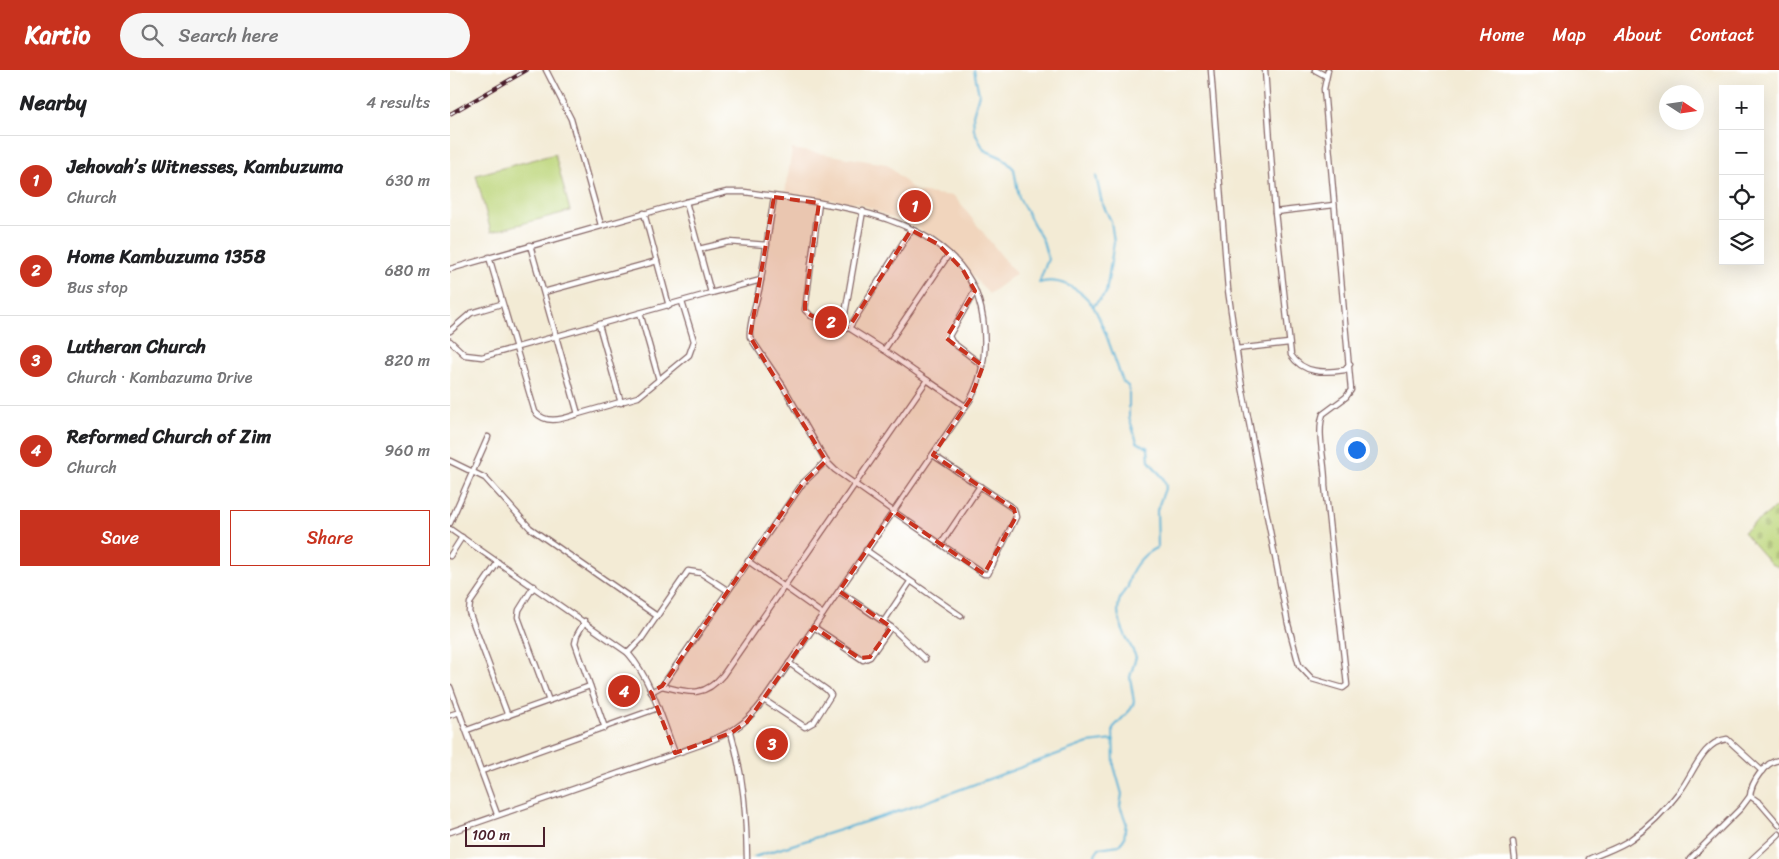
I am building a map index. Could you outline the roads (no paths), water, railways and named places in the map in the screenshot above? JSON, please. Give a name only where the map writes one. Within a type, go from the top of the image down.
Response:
[{"type":"street","points":[[546,70],[571,119],[602,225]]},
{"type":"street","points":[[1211,70],[1228,290],[1236,349],[1288,624],[1300,665],[1312,679],[1343,688],[1347,685],[1325,486],[1326,466],[1319,433],[1323,414],[1346,397],[1351,390],[1324,89],[1328,70]]},
{"type":"street","points":[[1265,70],[1275,212],[1291,355],[1302,367],[1317,372],[1345,370],[1350,364]]},
{"type":"street","points":[[1315,70],[1326,76]]},
{"type":"street","points":[[450,269],[644,213],[735,192],[820,203],[863,211],[933,240],[949,254],[966,275],[975,291],[984,324],[983,366],[979,383],[966,406],[747,722],[731,733],[451,831],[450,824]]},
{"type":"street","points":[[774,197],[758,301],[749,327],[750,337],[784,386],[826,460],[893,512],[984,574],[988,574],[1016,517],[1014,510],[933,455]]},
{"type":"street","points":[[686,202],[711,293]]},
{"type":"street","points":[[820,203],[805,310],[811,316],[843,325],[884,350],[966,406]]},
{"type":"street","points":[[1275,212],[1334,205]]},
{"type":"street","points":[[843,325],[863,211]]},
{"type":"street","points":[[644,213],[669,306]]},
{"type":"street","points":[[848,328],[911,230]]},
{"type":"street","points":[[700,249],[729,242],[767,245]]},
{"type":"street","points":[[530,245],[578,414]]},
{"type":"street","points":[[884,350],[949,254]]},
{"type":"street","points":[[489,257],[514,348],[535,412],[543,420],[578,414],[621,403],[642,394],[689,355],[694,346],[694,337],[682,302]]},
{"type":"street","points":[[544,292],[657,261]]},
{"type":"street","points":[[450,342],[459,350],[472,357],[482,357],[761,280]]},
{"type":"street","points":[[975,291],[949,336],[952,342],[983,366]]},
{"type":"street","points":[[450,332],[471,313],[501,304]]},
{"type":"street","points":[[640,313],[659,380]]},
{"type":"street","points":[[599,325],[621,403]]},
{"type":"street","points":[[1236,349],[1289,343]]},
{"type":"street","points":[[662,686],[700,692],[713,686],[723,675],[927,380]]},
{"type":"street","points":[[450,523],[488,436]]},
{"type":"street","points":[[651,692],[662,686],[803,483],[826,460]]},
{"type":"street","points":[[450,461],[474,471],[489,482],[530,528],[657,616]]},
{"type":"street","points":[[941,544],[980,486]]},
{"type":"street","points":[[450,529],[628,653],[640,669],[651,692],[675,753]]},
{"type":"street","points":[[450,556],[462,538]]},
{"type":"street","points":[[866,550],[961,616]]},
{"type":"street","points":[[748,561],[823,614]]},
{"type":"street","points":[[498,562],[470,603],[469,612],[508,716]]},
{"type":"street","points":[[628,653],[639,642],[688,571],[701,573],[728,590]]},
{"type":"street","points":[[884,621],[910,582]]},
{"type":"street","points":[[534,586],[519,610],[518,620],[549,701]]},
{"type":"street","points":[[839,591],[884,621],[925,659]]},
{"type":"street","points":[[584,621],[575,643],[605,728]]},
{"type":"street","points":[[814,627],[863,660],[870,657],[891,627]]},
{"type":"street","points":[[764,700],[801,725],[809,727],[814,722],[831,695],[827,690],[789,663]]},
{"type":"street","points":[[467,730],[590,686]]},
{"type":"street","points":[[450,687],[497,814]]},
{"type":"street","points":[[482,771],[658,708]]},
{"type":"street","points":[[450,715],[460,712]]},
{"type":"street","points":[[731,733],[744,783],[747,859]]},
{"type":"street","points":[[1589,859],[1630,840],[1646,826],[1680,790],[1704,753],[1717,740],[1727,739],[1762,771]]},
{"type":"street","points":[[1690,859],[1741,808],[1750,796],[1754,783],[1762,771],[1774,761],[1779,760]]},
{"type":"street","points":[[1750,796],[1760,803],[1779,825]]},
{"type":"street","points":[[1752,859],[1779,834]]},
{"type":"street","points":[[1513,842],[1515,859]]},
{"type":"waterway","points":[[974,70],[979,94],[973,115],[974,130],[984,150],[1003,158],[1014,169],[1019,198],[1043,241],[1048,259],[1039,283],[1062,283],[1083,294],[1093,306],[1105,332],[1123,382],[1129,387],[1129,417],[1137,442],[1148,448],[1149,461],[1163,478],[1166,486],[1157,510],[1158,547],[1137,563],[1119,604],[1120,622],[1136,657],[1130,677],[1134,702],[1131,709],[1113,728],[1114,766],[1122,794],[1120,806],[1126,822],[1124,839],[1119,845],[1099,848],[1095,854],[1096,859]]},
{"type":"waterway","points":[[1093,306],[1106,293],[1114,242],[1111,221],[1102,203],[1096,176]]},
{"type":"waterway","points":[[754,857],[909,808],[1088,743],[1114,740]]},
{"type":"railway","points":[[450,114],[527,70]]},
{"type":"place","name":"Jehovah’s Witnesses, Kambuzuma","points":[[915,206]]},
{"type":"place","name":"Home Kambuzuma 1358","points":[[831,322]]},
{"type":"place","name":"Reformed Church of Zim","points":[[624,691]]},
{"type":"place","name":"Lutheran Church","points":[[772,744]]}]
